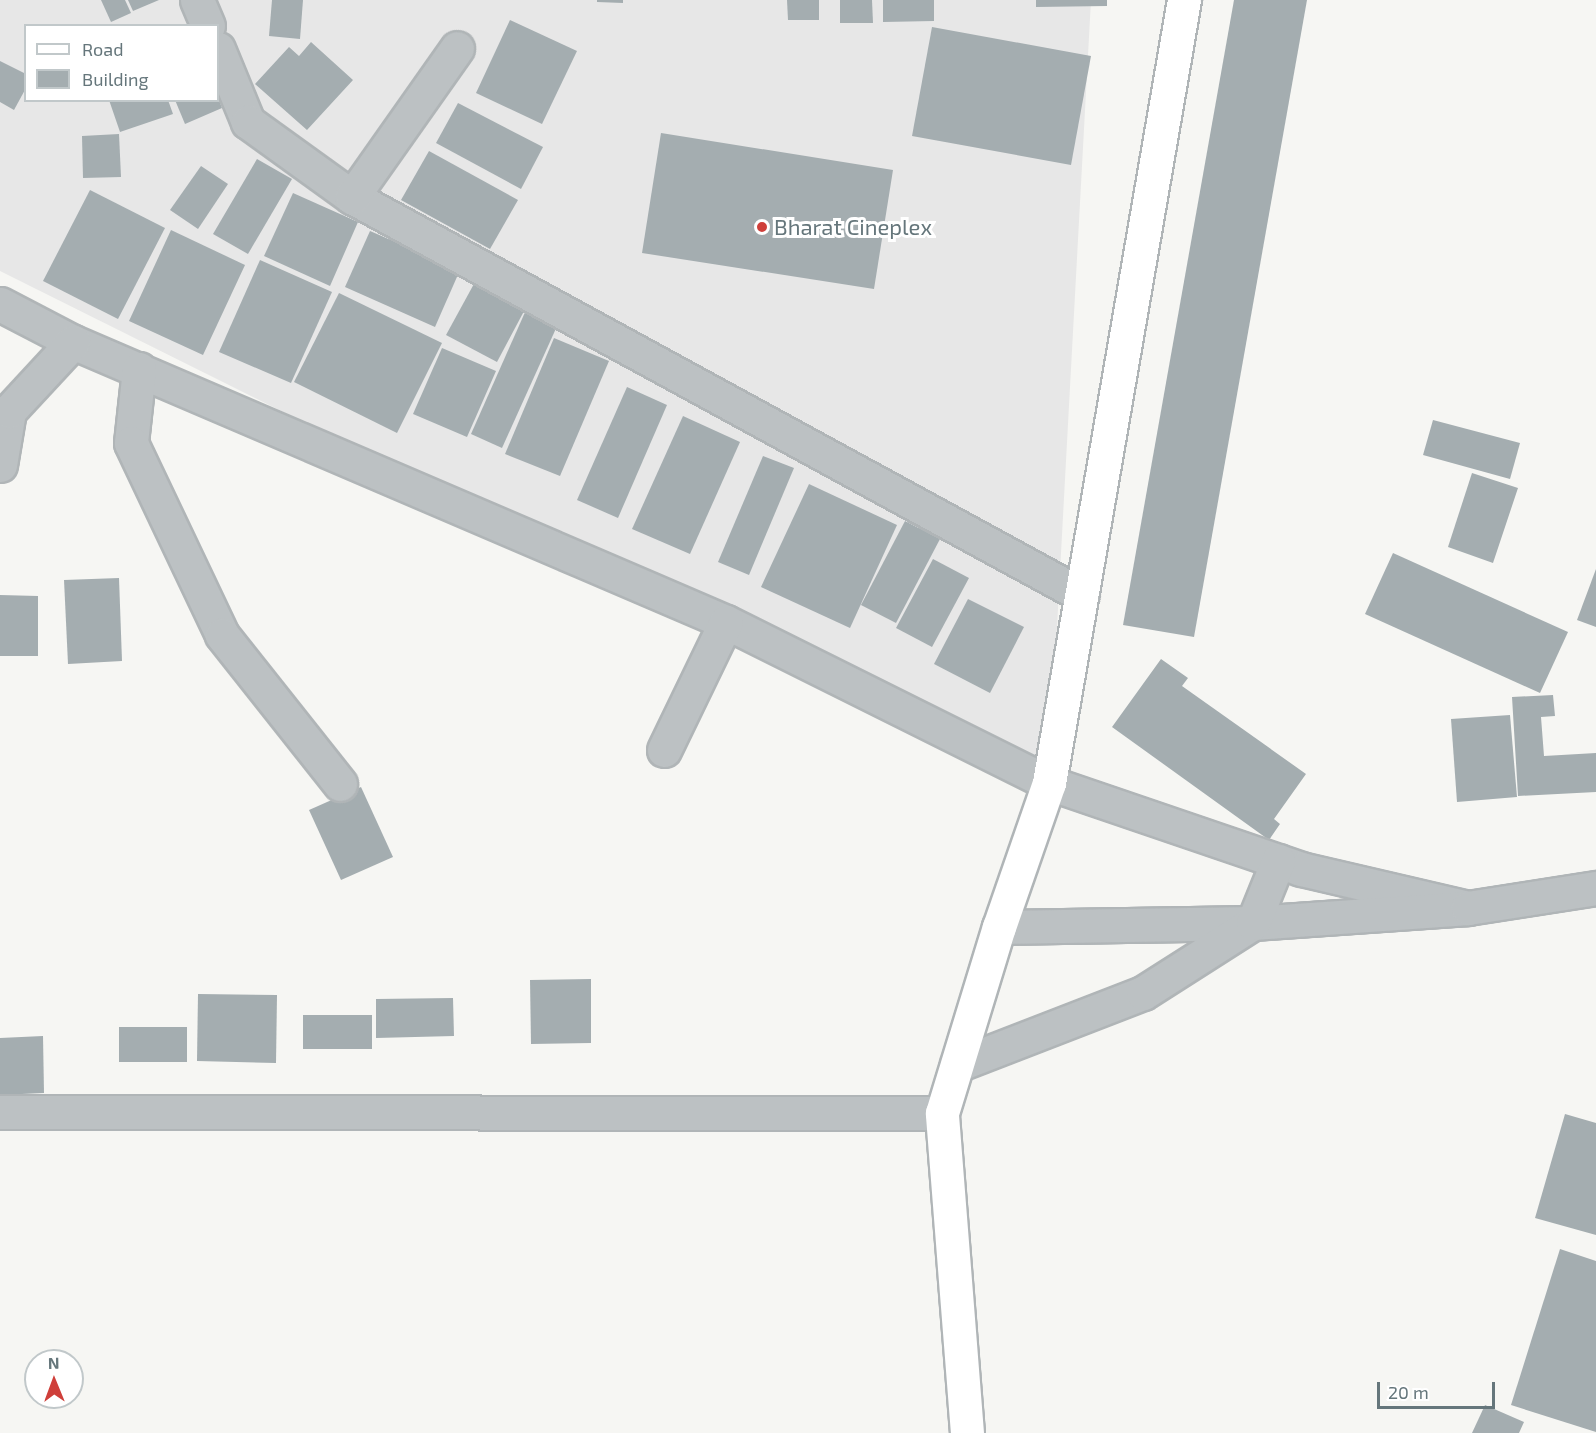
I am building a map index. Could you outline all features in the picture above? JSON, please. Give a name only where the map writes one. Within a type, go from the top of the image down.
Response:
[{"type":"main road","points":[[967,1433],[942,1113],[999,927],[1049,783],[1184,0]]},
{"type":"street","points":[[197,0],[207,24]]},
{"type":"street","points":[[352,197],[457,48]]},
{"type":"street","points":[[219,51],[248,122],[352,197],[1082,595]]},
{"type":"street","points":[[0,304],[73,342],[726,622],[1049,783],[1278,861],[1468,908]]},
{"type":"street","points":[[0,465],[9,411],[73,342]]},
{"type":"street","points":[[139,369],[130,443],[222,635],[340,784]]},
{"type":"street","points":[[664,750],[726,622]]},
{"type":"street","points":[[957,1065],[1143,993],[1253,923],[1278,861]]},
{"type":"street","points":[[999,927],[1253,923],[1468,908],[1596,888]]},
{"type":"street","points":[[0,1112],[942,1113]]},
{"type":"shaded area","points":[[0,0],[1091,0],[1048,793],[0,271]]},
{"type":"building","points":[[101,0],[125,0],[131,13],[111,22]]},
{"type":"building","points":[[128,0],[159,0],[133,11]]},
{"type":"building","points":[[272,0],[303,0],[300,39],[269,36]]},
{"type":"building","points":[[597,0],[623,0],[623,3],[597,2]]},
{"type":"building","points":[[787,0],[819,0],[819,20],[788,20]]},
{"type":"building","points":[[840,0],[872,0],[873,23],[840,23]]},
{"type":"building","points":[[883,0],[934,0],[934,21],[883,22]]},
{"type":"building","points":[[1036,0],[1107,0],[1107,6],[1036,7]]},
{"type":"building","points":[[1234,0],[1307,0],[1194,637],[1123,625]]},
{"type":"building","points":[[510,20],[577,51],[542,124],[476,93]]},
{"type":"building","points":[[932,27],[1091,56],[1071,165],[912,136]]},
{"type":"building","points":[[311,42],[353,80],[307,130],[255,84],[289,47],[299,56]]},
{"type":"building","points":[[0,61],[24,73],[24,92],[14,110],[0,102]]},
{"type":"building","points":[[219,100],[222,108],[185,124],[176,102],[219,102]]},
{"type":"building","points":[[110,102],[169,102],[173,114],[120,132]]},
{"type":"building","points":[[458,103],[543,147],[521,189],[436,143]]},
{"type":"building","points":[[661,133],[893,170],[874,289],[642,253]]},
{"type":"building","points":[[119,134],[121,177],[83,178],[82,136]]},
{"type":"building","points":[[429,151],[518,200],[490,249],[401,200]]},
{"type":"building","points":[[257,159],[292,179],[248,254],[213,234]]},
{"type":"building","points":[[201,166],[228,184],[198,229],[170,210]]},
{"type":"building","points":[[90,190],[165,228],[118,319],[43,281]]},
{"type":"building","points":[[293,193],[358,222],[330,286],[264,256]]},
{"type":"building","points":[[171,230],[245,265],[203,355],[129,321]]},
{"type":"building","points":[[370,231],[460,270],[435,327],[345,287]]},
{"type":"building","points":[[260,260],[332,292],[291,383],[219,352]]},
{"type":"building","points":[[481,271],[531,298],[497,362],[446,335]]},
{"type":"building","points":[[339,293],[442,343],[397,433],[294,382]]},
{"type":"building","points":[[526,310],[558,324],[502,448],[471,434]]},
{"type":"building","points":[[554,338],[609,361],[560,476],[505,454]]},
{"type":"building","points":[[442,348],[496,371],[467,437],[413,414]]},
{"type":"building","points":[[627,387],[667,405],[618,518],[577,500]]},
{"type":"building","points":[[683,416],[740,442],[690,554],[632,529]]},
{"type":"building","points":[[1433,420],[1520,443],[1510,479],[1423,455]]},
{"type":"building","points":[[763,456],[794,468],[749,575],[718,562]]},
{"type":"building","points":[[1472,473],[1518,488],[1493,563],[1448,547]]},
{"type":"building","points":[[809,484],[897,525],[850,628],[761,587]]},
{"type":"building","points":[[905,521],[940,539],[896,623],[861,605]]},
{"type":"building","points":[[1393,553],[1568,632],[1540,693],[1365,614]]},
{"type":"building","points":[[933,559],[969,578],[932,647],[896,628]]},
{"type":"building","points":[[1596,569],[1596,627],[1577,620]]},
{"type":"building","points":[[119,578],[122,661],[68,664],[64,580]]},
{"type":"building","points":[[0,595],[38,596],[38,656],[0,656]]},
{"type":"building","points":[[968,599],[1024,627],[990,693],[934,664]]},
{"type":"building","points":[[1161,659],[1188,678],[1182,686],[1306,774],[1274,819],[1280,824],[1269,840],[1112,727]]},
{"type":"building","points":[[1553,695],[1555,716],[1541,717],[1544,756],[1596,753],[1596,792],[1518,796],[1512,697]]},
{"type":"building","points":[[1510,715],[1517,797],[1457,802],[1451,719]]},
{"type":"building","points":[[361,787],[393,857],[341,880],[309,810]]},
{"type":"building","points":[[591,979],[591,1043],[531,1044],[530,980]]},
{"type":"building","points":[[198,994],[277,995],[276,1063],[197,1061]]},
{"type":"building","points":[[453,998],[454,1036],[376,1038],[376,999]]},
{"type":"building","points":[[303,1015],[372,1015],[372,1049],[303,1049]]},
{"type":"building","points":[[119,1027],[187,1027],[187,1062],[119,1062]]},
{"type":"building","points":[[43,1036],[44,1093],[0,1095],[0,1038]]},
{"type":"building","points":[[1565,1114],[1596,1123],[1596,1235],[1535,1218]]},
{"type":"building","points":[[1560,1249],[1596,1261],[1596,1432],[1511,1405]]},
{"type":"building","points":[[1485,1405],[1524,1422],[1519,1433],[1472,1433]]},
{"type":"place","name":"Bharat Cineplex","points":[[762,227]]}]
